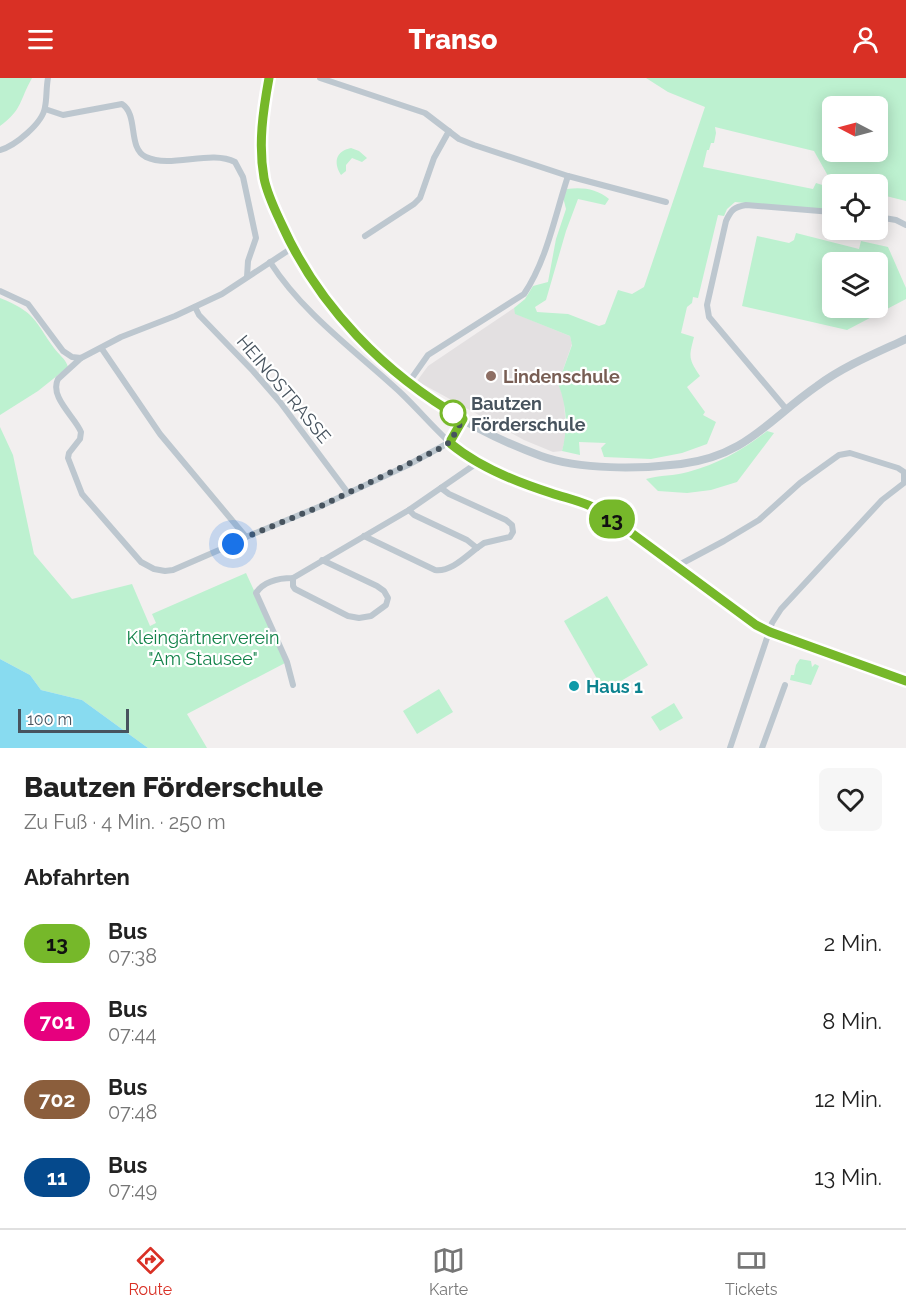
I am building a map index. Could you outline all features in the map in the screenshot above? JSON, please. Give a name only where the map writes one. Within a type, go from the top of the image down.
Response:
[{"type":"street","points":[[0,150],[14,145],[40,119],[45,109],[48,78]]},
{"type":"street","points":[[269,78],[261,135],[264,175],[272,203],[292,248],[313,281],[350,328],[382,362],[463,419],[542,456],[581,464],[650,466],[681,464],[716,457],[741,445],[816,386],[906,339]]},
{"type":"street","points":[[320,78],[419,110],[437,120],[459,138],[474,145],[568,176],[666,202]]},
{"type":"street","points":[[45,109],[63,115],[122,104],[131,114],[137,146],[143,156],[153,159],[178,160],[221,158],[235,162],[243,177],[256,238],[248,261],[247,278]]},
{"type":"street","points":[[365,236],[420,198],[434,158],[449,131]]},
{"type":"street","points":[[409,382],[428,355],[524,294],[534,280],[568,176]]},
{"type":"street","points":[[787,410],[709,316],[707,305],[726,221],[735,206],[822,211]]},
{"type":"street","points":[[888,219],[906,225]]},
{"type":"street","points":[[292,248],[222,294],[121,337],[81,358],[58,379],[56,384],[58,396],[81,432],[80,439],[69,453],[68,458],[82,494],[141,562],[160,571],[173,570],[321,506],[408,465],[450,442],[463,419]]},
{"type":"street","points":[[270,262],[304,305],[405,397],[436,432],[477,463],[526,484],[587,503],[603,512],[756,625],[906,681]]},
{"type":"street","points":[[0,291],[28,304],[67,354],[81,358]]},
{"type":"street","name":"HEINOSTRASSE","points":[[195,307],[199,315],[280,402],[348,493]]},
{"type":"street","points":[[102,349],[160,434],[246,537]]},
{"type":"street","points":[[677,566],[724,542],[759,520],[800,483],[839,454],[850,453],[904,472],[904,483],[882,500],[781,609],[772,622],[730,748]]},
{"type":"street","points":[[293,685],[287,662],[256,593],[260,587],[281,578],[293,578],[408,510],[477,463]]},
{"type":"street","points":[[364,536],[428,567],[442,571],[484,543],[510,537],[513,532],[512,525],[506,520],[448,494],[441,488]]},
{"type":"street","points":[[408,510],[467,540],[477,548]]},
{"type":"street","points":[[293,578],[295,589],[348,615],[359,618],[372,616],[386,605],[388,598],[377,586],[322,560]]},
{"type":"street","points":[[762,748],[785,685]]},
{"type":"shaded area","name":"Lindenschule","points":[[514,308],[516,314],[570,336],[572,344],[558,384],[564,398],[566,436],[562,451],[553,452],[524,440],[417,381],[428,366]]},
{"type":"green space","points":[[0,78],[32,78],[13,115],[0,126]]},
{"type":"green space","points":[[646,78],[906,78],[906,201],[888,196],[888,174],[827,174],[814,151],[715,127],[714,143],[711,143],[707,150],[703,167],[813,189],[816,183],[822,185],[822,210],[735,202],[727,209],[724,216],[718,215],[698,298],[693,297],[692,303],[687,307],[681,333],[694,337],[691,357],[700,376],[687,387],[705,412],[703,415],[716,422],[707,444],[682,453],[651,459],[604,457],[601,448],[606,443],[579,442],[580,455],[562,451],[566,417],[558,384],[572,345],[570,336],[515,314],[514,308],[525,299],[533,286],[548,282],[556,239],[566,209],[563,197],[567,189],[590,190],[609,199],[605,205],[578,199],[546,300],[535,307],[537,312],[568,314],[599,326],[605,324],[618,290],[632,294],[644,287],[705,107],[668,92]]},
{"type":"green space","points":[[351,148],[367,158],[362,162],[352,158],[346,165],[346,171],[341,175],[337,166],[337,158],[346,149]]},
{"type":"green space","points":[[796,233],[859,249],[861,241],[888,247],[906,288],[906,299],[888,308],[888,252],[822,252],[822,318],[870,318],[847,330],[742,306],[757,236],[789,243],[794,240]]},
{"type":"green space","points":[[0,298],[12,303],[33,318],[68,367],[38,391],[0,415]]},
{"type":"green space","name":"Kleingärtnerverein \"Am Stausee\"","points":[[0,427],[13,455],[34,554],[72,599],[132,584],[150,626],[156,623],[152,614],[246,573],[287,662],[187,714],[207,748],[148,748],[82,700],[41,690],[30,675],[0,659]]},
{"type":"green space","points":[[767,431],[774,433],[737,482],[711,490],[687,493],[658,491],[646,479],[683,473],[710,465],[739,450]]},
{"type":"green space","points":[[607,596],[648,665],[604,691],[564,621]]},
{"type":"green space","points":[[800,659],[811,661],[812,667],[815,664],[819,666],[811,685],[790,680]]},
{"type":"green space","points":[[439,689],[453,712],[417,734],[403,711]]},
{"type":"green space","points":[[674,703],[683,718],[660,731],[651,717]]},
{"type":"water","points":[[0,659],[30,675],[41,690],[82,700],[148,748],[0,748]]},
{"type":"bus line","name":"13","points":[[269,78],[260,146],[265,181],[292,248],[313,281],[350,328],[382,362],[463,419],[451,444],[477,463],[526,484],[587,503],[603,512],[756,625],[805,646],[906,681]]},
{"type":"place","name":"Lindenschule","points":[[491,376]]},
{"type":"place","name":"Bautzen Förderschule","points":[[453,413]]},
{"type":"place","name":"Haus 1","points":[[574,686]]},
{"type":"route","points":[[233,544],[321,506],[437,450],[450,442],[463,419],[453,413]]}]
